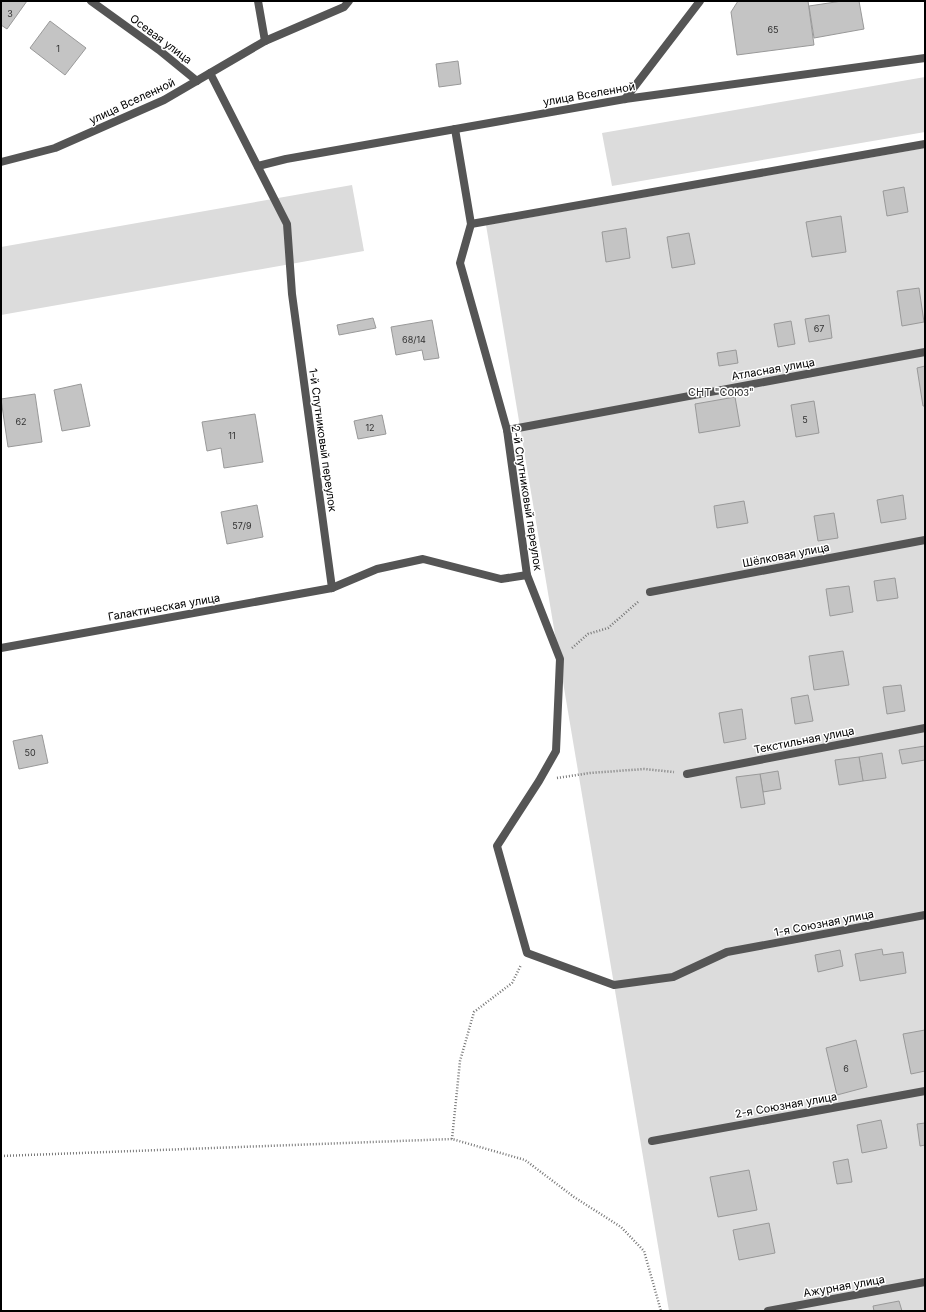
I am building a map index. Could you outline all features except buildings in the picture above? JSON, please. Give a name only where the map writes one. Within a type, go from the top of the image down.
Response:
[{"type":"street","name":"Осевая улица","points":[[92,1],[159,50],[197,81]]},
{"type":"street","points":[[258,1],[265,41]]},
{"type":"street","name":"улица Вселенной","points":[[1,162],[55,148],[164,100],[265,41],[344,8],[349,1]]},
{"type":"street","points":[[625,99],[700,1]]},
{"type":"street","name":"улица Вселенной","points":[[258,166],[625,99],[925,58]]},
{"type":"street","name":"1-й Спутниковый переулок","points":[[210,73],[287,224],[292,294],[332,588]]},
{"type":"street","name":"2-й Спутниковый переулок","points":[[455,129],[471,224],[460,263],[507,430],[527,575],[560,659],[556,751],[539,781],[497,846],[526,953]]},
{"type":"street","points":[[471,224],[925,144]]},
{"type":"street","name":"Атласная улица","points":[[507,430],[925,352]]},
{"type":"street","name":"Шёлковая улица","points":[[650,592],[925,540]]},
{"type":"street","name":"Галактическая улица","points":[[1,648],[332,588],[377,569],[423,559],[501,579],[527,575]]},
{"type":"street","name":"Текстильная улица","points":[[687,774],[925,728]]},
{"type":"street","name":"1-я Союзная улица","points":[[526,953],[614,985],[673,977],[727,952],[925,915]]},
{"type":"street","name":"2-я Союзная улица","points":[[652,1141],[925,1091]]},
{"type":"street","name":"Ажурная улица","points":[[768,1311],[925,1282]]},
{"type":"path","points":[[560,659],[588,634],[608,628],[650,592]]},
{"type":"path","points":[[539,781],[590,773],[644,769],[687,774]]},
{"type":"path","points":[[452,1140],[460,1061],[474,1012],[512,982],[526,953]]},
{"type":"path","points":[[1,1156],[452,1140],[525,1160],[574,1197],[621,1227],[644,1251],[661,1311]]},
{"type":"green space","points":[[925,77],[925,132],[612,186],[602,133]]},
{"type":"green space","name":"СНТ \"Союз\"","points":[[925,148],[925,1311],[669,1311],[486,225]]},
{"type":"green space","points":[[352,185],[364,251],[1,315],[1,247]]}]
